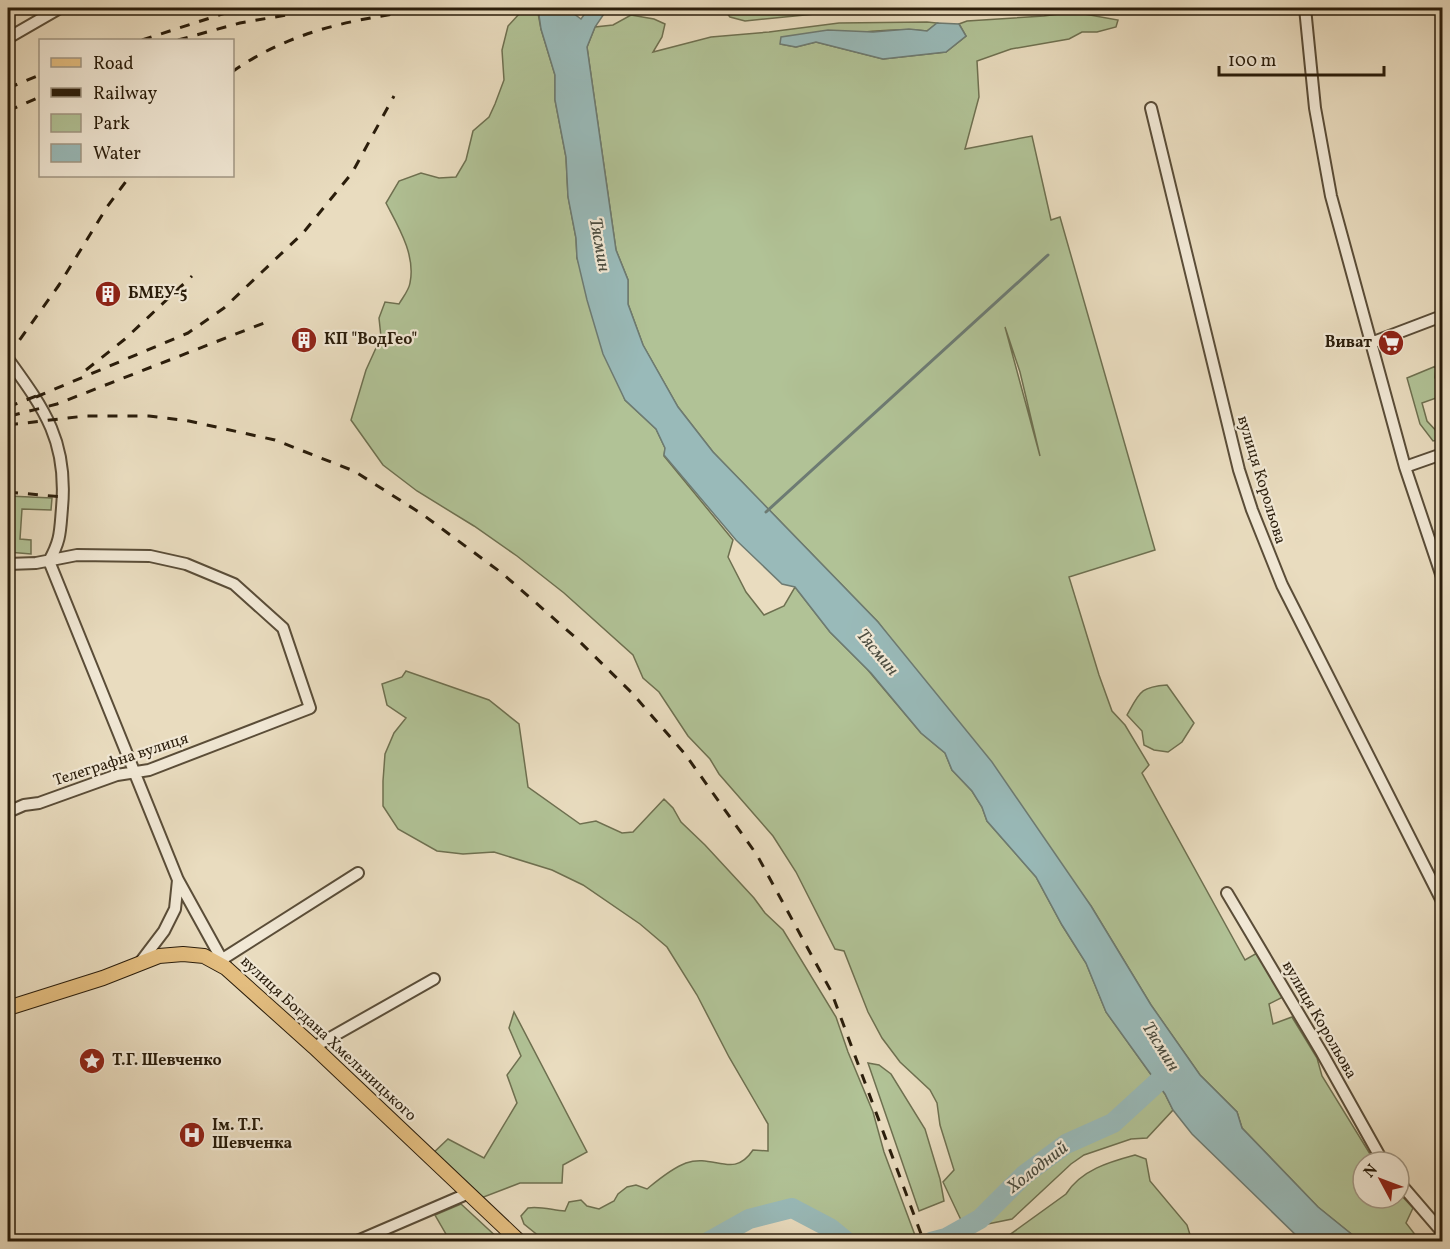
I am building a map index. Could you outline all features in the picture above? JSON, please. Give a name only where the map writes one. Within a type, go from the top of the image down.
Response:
[{"type":"main road","points":[[8,1008],[103,978],[159,956],[183,954],[204,956],[223,964]]},
{"type":"main road","name":"вулиця Богдана Хмельницького","points":[[223,964],[520,1242]]},
{"type":"street","points":[[8,38],[60,8]]},
{"type":"street","points":[[1305,8],[1315,108],[1331,196],[1405,467],[1443,577]]},
{"type":"street","name":"вулиця Корольова","points":[[1151,108],[1239,470],[1252,510],[1282,585],[1443,901]]},
{"type":"street","points":[[1371,343],[1443,316]]},
{"type":"street","points":[[8,359],[39,402],[62,459],[63,497],[59,543],[49,561],[8,564]]},
{"type":"street","points":[[1405,467],[1443,454]]},
{"type":"street","name":"Телеграфна вулиця","points":[[8,812],[117,775],[149,770],[310,708],[283,628],[234,584],[186,564],[150,556],[77,555],[49,561]]},
{"type":"street","name":"вулиця Богдана Хмельницького","points":[[49,561],[178,880],[223,964]]},
{"type":"street","points":[[223,964],[358,873]]},
{"type":"street","points":[[139,963],[164,931],[175,909],[178,880]]},
{"type":"street","name":"вулиця Корольова","points":[[1227,893],[1376,1150]]},
{"type":"street","points":[[314,1047],[434,979]]},
{"type":"street","points":[[355,1242],[469,1193]]},
{"type":"street","points":[[1411,1196],[1443,1232]]},
{"type":"green space","points":[[727,8],[991,8],[815,14],[745,21],[730,17],[725,11]]},
{"type":"green space","points":[[1073,12],[1118,20],[1116,27],[1097,32],[1082,32],[1069,39],[1011,49],[977,61],[979,97],[965,149],[1032,136],[1051,220],[1060,217],[1155,550],[1069,577],[1112,711],[1125,725],[1149,765],[1142,773],[1245,960],[1257,953],[1283,997],[1269,1004],[1273,1024],[1292,1017],[1317,1058],[1322,1076],[1368,1150],[1351,1150],[1351,1210],[1411,1210],[1411,1206],[1413,1208],[1406,1223],[1420,1241],[1360,1241],[1318,1207],[1242,1128],[1237,1112],[1200,1075],[1151,1005],[1091,906],[878,622],[713,452],[678,407],[643,345],[628,304],[628,280],[616,250],[587,47],[595,27],[613,25],[631,15],[654,19],[665,24],[662,37],[653,52],[711,37],[839,23],[937,23],[927,31],[872,31],[780,44],[796,47],[816,42],[883,59],[946,52],[966,36],[959,24],[967,21]],"holes":[[[1005,327],[1020,372],[1040,456]]]},
{"type":"green space","points":[[520,13],[538,13],[555,75],[555,100],[566,157],[568,196],[576,238],[577,258],[625,400],[656,429],[665,448],[664,456],[733,540],[728,557],[746,592],[764,615],[784,606],[795,587],[830,632],[867,669],[921,733],[945,753],[952,770],[972,791],[982,807],[987,821],[1036,877],[1086,963],[1106,1012],[1165,1094],[1173,1110],[1147,1138],[1131,1139],[1084,1155],[1071,1164],[1012,1219],[978,1226],[961,1220],[943,1182],[954,1170],[940,1125],[937,1103],[930,1090],[900,1062],[882,1038],[868,1012],[844,951],[835,949],[796,872],[773,836],[719,774],[710,759],[688,736],[659,692],[643,678],[633,655],[564,593],[517,556],[417,491],[383,465],[351,420],[366,370],[381,337],[379,318],[385,302],[399,304],[410,283],[408,251],[386,203],[399,181],[421,173],[439,178],[456,177],[466,160],[473,131],[489,117],[495,104],[504,80],[502,50],[508,26]]},
{"type":"green space","points":[[1436,366],[1435,378],[1442,383],[1439,397],[1422,403],[1427,421],[1442,437],[1442,439],[1433,441],[1420,424],[1407,378]]},
{"type":"green space","points":[[8,496],[52,498],[51,510],[22,509],[20,539],[31,540],[31,554],[8,552]]},
{"type":"green space","points":[[406,671],[489,700],[519,724],[528,787],[580,824],[596,821],[622,833],[633,832],[664,799],[673,808],[681,822],[783,930],[836,1017],[873,1112],[884,1152],[916,1238],[914,1241],[899,1241],[894,1236],[892,1241],[853,1241],[814,1215],[791,1205],[760,1212],[697,1242],[545,1241],[524,1224],[521,1216],[528,1208],[565,1211],[569,1202],[581,1200],[587,1206],[599,1209],[614,1201],[618,1194],[627,1187],[636,1185],[647,1189],[670,1171],[686,1163],[705,1161],[730,1165],[746,1159],[753,1150],[768,1151],[768,1124],[729,1057],[697,995],[667,947],[640,924],[583,885],[552,870],[494,852],[463,854],[437,851],[398,829],[383,806],[383,781],[385,754],[394,733],[406,718],[387,705],[382,684],[402,677]]},
{"type":"green space","points":[[1167,685],[1194,723],[1182,742],[1168,752],[1154,750],[1144,745],[1142,731],[1127,715],[1135,701],[1146,689]]},
{"type":"green space","points":[[514,1012],[587,1152],[563,1165],[562,1183],[520,1183],[476,1200],[430,1156],[448,1139],[484,1158],[517,1103],[507,1075],[521,1056],[509,1028]]},
{"type":"green space","points":[[868,1063],[879,1065],[891,1074],[925,1129],[944,1201],[919,1211]]},
{"type":"green space","points":[[1135,1155],[1146,1159],[1150,1181],[1187,1225],[1192,1241],[1001,1241],[1066,1194],[1079,1179],[1088,1173],[1106,1164]]},
{"type":"green space","points":[[461,1204],[501,1241],[450,1241],[435,1215]]},
{"type":"water","name":"Тясмин","points":[[538,8],[572,8],[573,13],[581,19],[589,8],[608,8],[595,27],[587,47],[616,250],[628,280],[628,304],[643,345],[678,407],[713,452],[878,622],[992,762],[1091,906],[1151,1005],[1200,1075],[1237,1112],[1242,1128],[1318,1207],[1360,1241],[1302,1241],[1192,1134],[1106,1012],[1086,963],[1036,877],[987,821],[982,807],[972,791],[952,770],[945,753],[921,733],[871,673],[830,632],[795,587],[782,584],[736,540],[664,455],[665,448],[656,429],[625,400],[603,354],[577,258],[576,238],[568,197],[566,157],[555,100],[555,75],[541,29]]},
{"type":"water","points":[[937,23],[959,24],[966,36],[946,52],[883,59],[816,42],[796,47],[780,44],[781,37],[828,30],[873,32],[909,29],[927,31]]},
{"type":"waterway","points":[[766,512],[1048,255]]},
{"type":"waterway","name":"Холодний","points":[[931,1242],[946,1238],[980,1219],[1024,1175],[1066,1144],[1113,1123],[1172,1069]]},
{"type":"waterway","name":"Холодний","points":[[708,1242],[749,1219],[792,1208],[830,1228],[847,1242]]},
{"type":"railway","points":[[145,39],[241,8]]},
{"type":"railway","points":[[182,39],[240,23],[304,12],[384,8]]},
{"type":"railway","points":[[234,71],[281,44],[333,26],[388,15],[443,8]]},
{"type":"railway","points":[[8,88],[39,75]]},
{"type":"railway","points":[[36,397],[188,333],[224,308],[303,233],[352,173],[394,96]]},
{"type":"railway","points":[[8,111],[39,97]]},
{"type":"railway","points":[[8,356],[59,285],[107,207],[129,177]]},
{"type":"railway","points":[[86,370],[125,339],[192,276]]},
{"type":"railway","points":[[10,416],[57,404],[264,323]]},
{"type":"railway","points":[[8,407],[44,393]]},
{"type":"railway","points":[[8,425],[85,416],[149,416],[189,421],[275,440],[354,471],[422,514],[503,574],[576,638],[632,693],[685,754],[757,855],[831,991],[924,1242]]},
{"type":"railway","points":[[8,492],[63,497]]},
{"type":"place","name":"БМЕУ-5","points":[[108,294]]},
{"type":"place","name":"КП \"ВодГео\"","points":[[304,340]]},
{"type":"place","name":"Виват","points":[[1391,343]]},
{"type":"place","name":"Т.Г. Шевченко","points":[[92,1061]]},
{"type":"place","name":"Ім. Т.Г. Шевченка","points":[[192,1135]]}]
